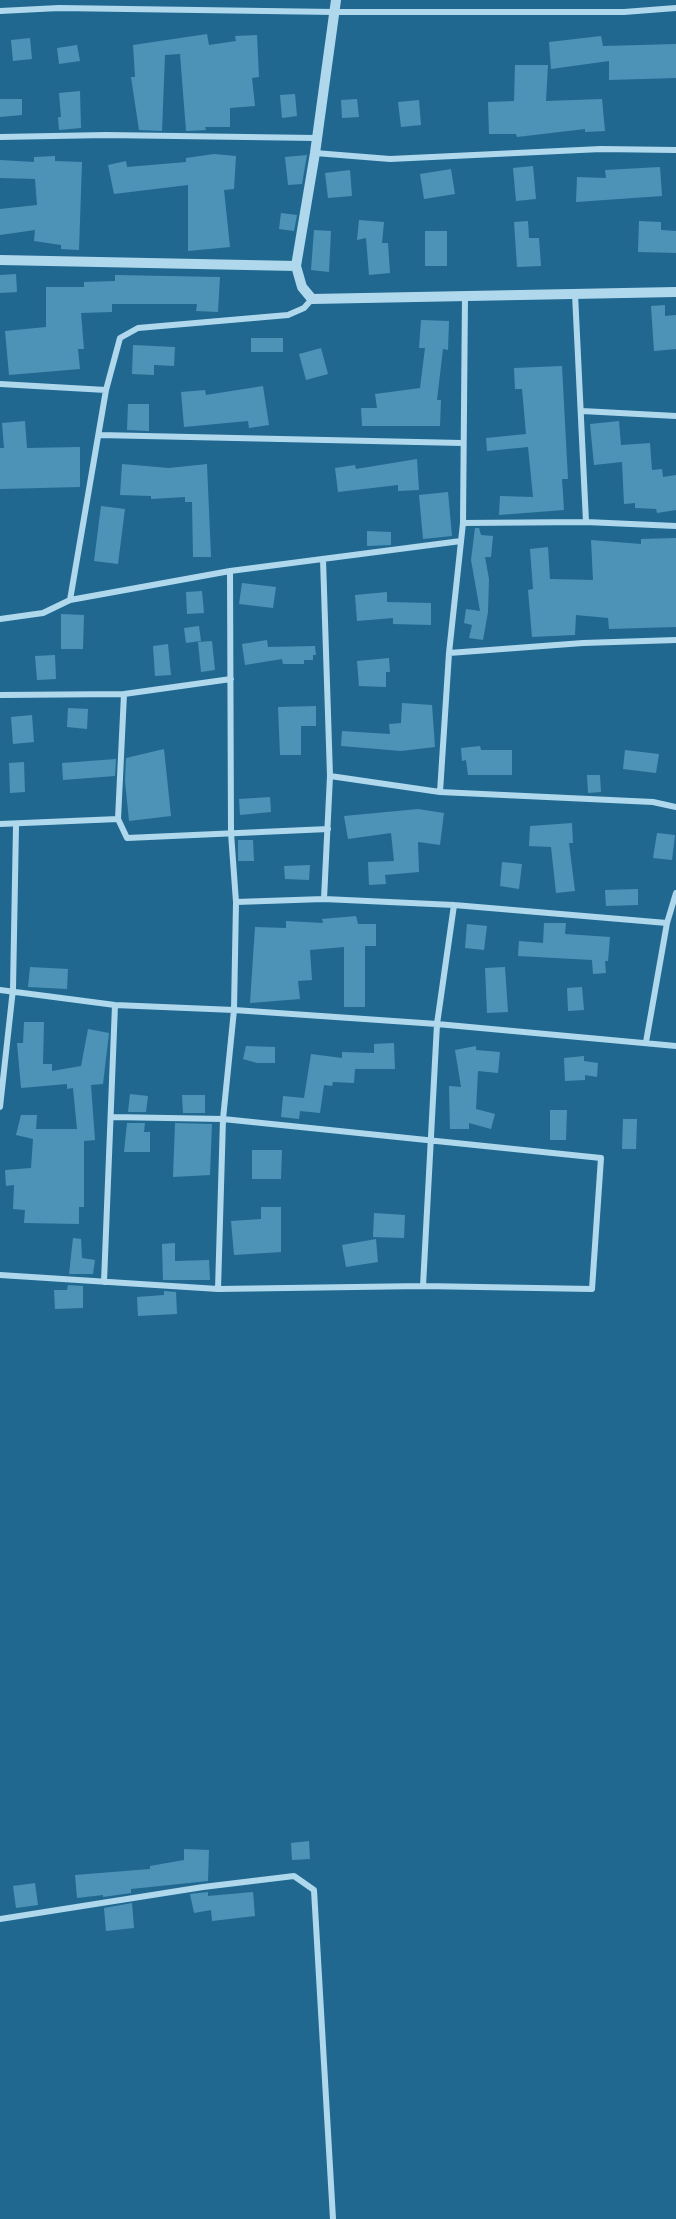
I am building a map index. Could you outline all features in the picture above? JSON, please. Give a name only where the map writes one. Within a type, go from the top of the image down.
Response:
[{"type":"street","points":[[312,299],[302,287],[296,266],[315,153],[336,0]]},
{"type":"street","points":[[0,11],[59,8],[334,12],[624,12],[676,8]]},
{"type":"street","points":[[0,137],[106,135],[316,138]]},
{"type":"street","points":[[315,153],[390,159],[601,149],[676,150]]},
{"type":"street","points":[[0,260],[296,266]]},
{"type":"street","points":[[70,600],[106,390],[120,338],[138,328],[288,315],[303,308],[312,299],[676,292]]},
{"type":"street","points":[[575,293],[586,522]]},
{"type":"street","points":[[440,792],[449,653],[463,523],[465,295]]},
{"type":"street","points":[[0,384],[106,390]]},
{"type":"street","points":[[582,411],[676,416]]},
{"type":"street","points":[[99,435],[462,443]]},
{"type":"street","points":[[463,523],[586,522],[676,526]]},
{"type":"street","points":[[0,619],[43,614],[70,600],[230,571],[460,541]]},
{"type":"street","points":[[323,559],[330,776],[324,899]]},
{"type":"street","points":[[218,1289],[223,1119],[234,1010],[236,902],[231,833],[230,571]]},
{"type":"street","points":[[449,653],[583,643],[676,640]]},
{"type":"street","points":[[0,695],[124,693],[231,679]]},
{"type":"street","points":[[124,693],[118,819],[127,838],[328,829]]},
{"type":"street","points":[[330,776],[440,792],[653,802],[676,807]]},
{"type":"street","points":[[0,824],[16,826],[118,819]]},
{"type":"street","points":[[0,1107],[13,989],[16,826]]},
{"type":"street","points":[[646,1042],[667,923],[676,893]]},
{"type":"street","points":[[236,902],[324,899],[454,905],[667,923]]},
{"type":"street","points":[[423,1286],[437,1024],[454,905]]},
{"type":"street","points":[[0,990],[13,989],[115,1005],[234,1010],[437,1024],[676,1046]]},
{"type":"street","points":[[104,1282],[115,1005]]},
{"type":"street","points":[[0,1275],[218,1289],[423,1286],[592,1289],[602,1158],[223,1119],[112,1117]]},
{"type":"street","points":[[0,1919],[203,1887],[294,1876],[314,1890],[333,2219]]},
{"type":"building","points":[[207,34],[209,45],[236,41],[235,36],[257,35],[259,77],[252,78],[255,106],[230,108],[230,127],[205,127],[206,130],[186,131],[180,54],[165,55],[162,131],[139,130],[131,77],[135,77],[133,45]]},
{"type":"building","points":[[601,36],[603,46],[676,44],[676,78],[609,80],[609,61],[551,69],[549,42]]},
{"type":"building","points":[[30,38],[32,59],[13,61],[11,40]]},
{"type":"building","points":[[77,45],[80,61],[59,64],[57,48]]},
{"type":"building","points":[[515,65],[548,65],[546,101],[602,99],[605,131],[585,132],[585,129],[517,137],[516,134],[489,134],[488,102],[514,101]]},
{"type":"building","points":[[80,91],[81,128],[59,130],[58,117],[61,117],[59,93]]},
{"type":"building","points":[[295,94],[297,116],[282,118],[280,95]]},
{"type":"building","points":[[0,99],[22,99],[22,115],[0,117]]},
{"type":"building","points":[[357,99],[359,117],[342,118],[341,100]]},
{"type":"building","points":[[419,100],[421,125],[401,127],[398,102]]},
{"type":"building","points":[[214,154],[236,156],[234,189],[224,190],[230,247],[188,251],[188,185],[114,194],[108,165],[126,161],[127,167],[186,162],[186,158]]},
{"type":"building","points":[[307,155],[302,184],[288,185],[285,157]]},
{"type":"building","points":[[55,156],[55,161],[82,162],[79,250],[61,249],[61,245],[34,241],[35,230],[0,235],[0,209],[37,205],[35,179],[0,178],[0,160],[34,162],[34,157]]},
{"type":"building","points":[[533,166],[536,199],[516,201],[513,168]]},
{"type":"building","points":[[660,167],[662,196],[576,202],[577,177],[606,178],[605,170]]},
{"type":"building","points":[[451,169],[455,194],[424,199],[420,174]]},
{"type":"building","points":[[350,170],[352,196],[328,198],[325,173]]},
{"type":"building","points":[[281,213],[297,215],[294,231],[279,229]]},
{"type":"building","points":[[359,220],[384,222],[382,243],[388,243],[390,273],[369,275],[366,238],[357,240]]},
{"type":"building","points":[[528,221],[529,238],[539,238],[541,266],[517,267],[514,222]]},
{"type":"building","points":[[639,221],[661,222],[661,230],[676,231],[676,253],[638,252]]},
{"type":"building","points":[[314,230],[331,231],[329,272],[311,270]]},
{"type":"building","points":[[425,231],[447,231],[447,266],[425,266]]},
{"type":"building","points":[[16,274],[17,292],[0,293],[0,275]]},
{"type":"building","points":[[115,275],[220,277],[218,312],[196,311],[197,304],[112,304],[112,312],[81,313],[84,349],[78,349],[80,369],[9,375],[5,331],[46,327],[46,287],[84,287],[84,282],[115,281]]},
{"type":"building","points":[[665,305],[665,316],[676,315],[676,349],[654,351],[651,306]]},
{"type":"building","points":[[421,320],[449,321],[448,350],[443,349],[437,400],[441,400],[440,426],[362,426],[361,408],[377,408],[375,394],[420,388],[425,348],[419,348]]},
{"type":"building","points":[[251,338],[283,338],[283,352],[251,352]]},
{"type":"building","points":[[133,345],[175,347],[174,366],[154,365],[154,375],[132,374]]},
{"type":"building","points":[[321,348],[328,374],[306,380],[299,354]]},
{"type":"building","points":[[562,366],[568,479],[562,479],[564,510],[499,515],[500,496],[533,497],[528,447],[487,451],[486,438],[526,434],[522,389],[515,389],[514,368]]},
{"type":"building","points":[[263,386],[269,425],[249,428],[248,421],[184,427],[181,392],[205,390],[206,395]]},
{"type":"building","points":[[128,404],[149,404],[149,431],[127,430]]},
{"type":"building","points":[[25,421],[27,448],[80,447],[80,487],[0,489],[0,448],[4,448],[2,423]]},
{"type":"building","points":[[619,421],[621,445],[650,443],[652,470],[662,469],[663,477],[676,475],[676,510],[657,513],[656,509],[635,508],[635,503],[624,504],[622,462],[594,465],[590,424]]},
{"type":"building","points":[[417,459],[419,490],[398,491],[398,485],[338,492],[335,468],[355,465],[356,469]]},
{"type":"building","points":[[122,464],[169,468],[207,464],[211,557],[193,557],[192,502],[185,502],[185,497],[151,499],[151,496],[120,495]]},
{"type":"building","points":[[448,492],[452,536],[423,539],[419,495]]},
{"type":"building","points":[[101,506],[125,509],[118,564],[94,561]]},
{"type":"building","points":[[475,528],[479,528],[481,535],[493,536],[491,557],[485,557],[489,579],[488,612],[483,640],[469,638],[472,625],[464,623],[466,609],[480,611],[471,560]]},
{"type":"building","points":[[367,531],[391,532],[391,545],[367,546]]},
{"type":"building","points":[[676,538],[676,627],[609,629],[608,618],[576,615],[575,635],[532,637],[528,590],[533,589],[530,549],[548,547],[550,579],[593,580],[591,540],[641,544],[641,539]]},
{"type":"building","points":[[242,583],[276,587],[273,608],[239,604]]},
{"type":"building","points":[[202,591],[204,613],[187,614],[186,592]]},
{"type":"building","points":[[387,592],[387,602],[431,603],[431,625],[393,624],[393,618],[357,621],[355,595]]},
{"type":"building","points":[[61,614],[84,615],[83,649],[61,649]]},
{"type":"building","points":[[199,626],[201,641],[186,643],[184,628]]},
{"type":"building","points":[[267,640],[268,647],[315,646],[316,655],[313,655],[313,660],[304,660],[304,664],[283,664],[282,659],[245,665],[242,644]]},
{"type":"building","points":[[212,641],[215,670],[201,672],[198,642]]},
{"type":"building","points":[[168,644],[171,675],[155,676],[153,646]]},
{"type":"building","points":[[55,655],[56,679],[37,680],[35,656]]},
{"type":"building","points":[[389,658],[390,672],[386,672],[386,687],[359,686],[357,661]]},
{"type":"building","points":[[402,703],[432,705],[435,747],[401,751],[341,746],[342,731],[390,734],[389,724],[401,723]]},
{"type":"building","points":[[316,706],[316,726],[301,726],[301,755],[280,755],[278,707]]},
{"type":"building","points":[[68,708],[88,709],[87,729],[67,727]]},
{"type":"building","points":[[32,715],[34,742],[13,744],[11,717]]},
{"type":"building","points":[[480,746],[481,750],[512,750],[512,775],[468,775],[466,760],[462,761],[461,748]]},
{"type":"building","points":[[164,749],[171,816],[129,821],[125,781],[126,758]]},
{"type":"building","points":[[625,750],[659,754],[656,773],[623,769]]},
{"type":"building","points":[[116,759],[115,776],[63,780],[62,763]]},
{"type":"building","points":[[24,762],[25,792],[10,793],[9,763]]},
{"type":"building","points":[[587,775],[600,775],[601,792],[588,793]]},
{"type":"building","points":[[270,797],[271,812],[240,815],[239,799]]},
{"type":"building","points":[[418,809],[444,813],[440,845],[418,842],[419,872],[385,875],[386,884],[369,885],[368,862],[394,861],[391,833],[348,839],[344,816]]},
{"type":"building","points":[[572,823],[573,843],[569,843],[575,891],[556,893],[551,847],[529,846],[530,826]]},
{"type":"building","points":[[657,833],[675,835],[672,860],[653,858]]},
{"type":"building","points":[[238,840],[253,840],[254,861],[238,861]]},
{"type":"building","points":[[502,862],[522,864],[519,889],[500,886]]},
{"type":"building","points":[[310,865],[309,880],[285,879],[284,866]]},
{"type":"building","points":[[638,889],[638,905],[606,906],[605,890]]},
{"type":"building","points":[[356,916],[358,924],[376,924],[376,946],[365,946],[365,1007],[344,1007],[344,947],[310,950],[312,980],[298,981],[300,999],[250,1003],[255,927],[286,928],[286,921],[323,923],[322,919]]},
{"type":"building","points":[[544,923],[566,923],[565,934],[610,937],[608,961],[605,961],[606,973],[593,974],[592,960],[518,956],[519,941],[543,943]]},
{"type":"building","points":[[467,924],[487,926],[484,950],[465,948]]},
{"type":"building","points":[[30,967],[68,969],[67,989],[28,987]]},
{"type":"building","points":[[505,967],[508,1012],[487,1013],[485,968]]},
{"type":"building","points":[[582,987],[584,1010],[568,1011],[567,988]]},
{"type":"building","points":[[24,1022],[44,1022],[43,1064],[52,1064],[52,1071],[81,1066],[88,1029],[109,1033],[103,1084],[91,1085],[95,1140],[84,1141],[84,1207],[79,1207],[79,1224],[24,1223],[25,1210],[13,1209],[14,1185],[6,1186],[5,1170],[31,1168],[33,1139],[16,1135],[21,1115],[37,1115],[36,1129],[77,1129],[73,1088],[67,1089],[67,1084],[21,1088],[17,1043],[23,1043]]},
{"type":"building","points":[[394,1043],[395,1069],[355,1069],[354,1083],[333,1082],[332,1086],[324,1085],[320,1113],[300,1111],[299,1119],[281,1117],[283,1096],[304,1098],[311,1054],[342,1058],[342,1052],[374,1053],[374,1044]]},
{"type":"building","points":[[246,1046],[275,1047],[275,1063],[257,1063],[243,1059]]},
{"type":"building","points":[[476,1046],[476,1050],[500,1052],[498,1073],[478,1071],[476,1109],[495,1114],[491,1129],[469,1123],[469,1129],[450,1129],[449,1086],[461,1087],[455,1050]]},
{"type":"building","points":[[584,1056],[584,1061],[598,1063],[597,1077],[585,1075],[585,1080],[565,1081],[564,1058]]},
{"type":"building","points":[[130,1094],[148,1096],[146,1112],[128,1112]]},
{"type":"building","points":[[182,1095],[205,1095],[205,1113],[183,1113]]},
{"type":"building","points":[[550,1110],[567,1110],[566,1140],[550,1140]]},
{"type":"building","points":[[623,1119],[637,1119],[636,1149],[622,1149]]},
{"type":"building","points":[[127,1123],[145,1123],[144,1132],[150,1132],[150,1152],[124,1152]]},
{"type":"building","points":[[175,1123],[212,1124],[210,1175],[173,1177]]},
{"type":"building","points":[[252,1150],[282,1150],[281,1179],[252,1179]]},
{"type":"building","points":[[261,1207],[281,1207],[281,1252],[234,1255],[231,1221],[261,1219]]},
{"type":"building","points":[[374,1213],[405,1215],[404,1238],[373,1237]]},
{"type":"building","points":[[73,1238],[81,1239],[82,1258],[95,1260],[93,1274],[69,1274]]},
{"type":"building","points":[[376,1239],[378,1262],[346,1267],[342,1245]]},
{"type":"building","points":[[175,1243],[175,1261],[209,1260],[210,1280],[163,1280],[162,1244]]},
{"type":"building","points":[[68,1285],[83,1286],[83,1308],[55,1309],[54,1290],[67,1290]]},
{"type":"building","points":[[164,1291],[176,1292],[177,1314],[138,1316],[137,1297],[164,1295]]},
{"type":"building","points":[[309,1841],[310,1859],[292,1860],[291,1843]]},
{"type":"building","points":[[184,1849],[209,1850],[208,1881],[131,1889],[131,1893],[103,1897],[103,1895],[77,1898],[75,1875],[150,1869],[150,1866],[184,1860]]},
{"type":"building","points":[[35,1883],[38,1905],[16,1908],[13,1886]]},
{"type":"building","points":[[208,1892],[208,1896],[253,1892],[255,1916],[212,1921],[211,1910],[194,1913],[190,1894]]},
{"type":"building","points":[[132,1903],[134,1928],[106,1931],[104,1908]]}]
